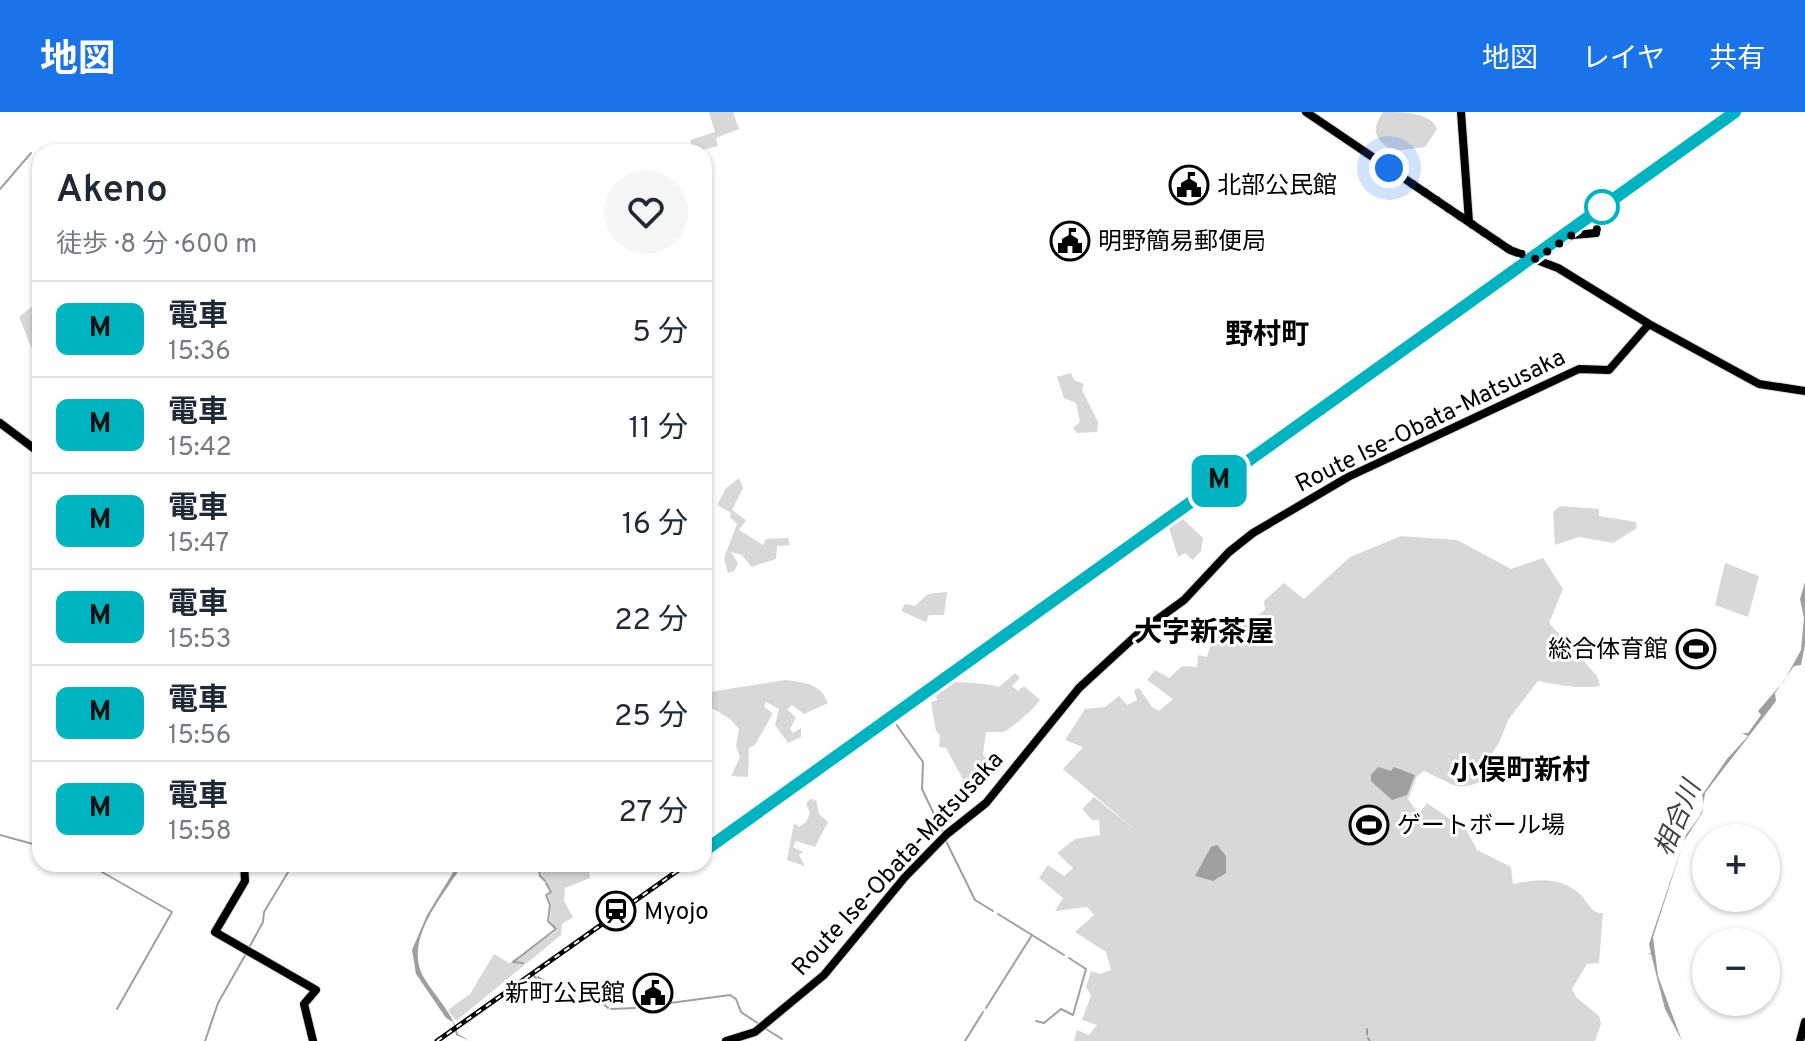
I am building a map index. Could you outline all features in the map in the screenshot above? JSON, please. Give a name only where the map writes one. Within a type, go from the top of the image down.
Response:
[{"type":"main road","points":[[1306,112],[1510,250],[1569,274],[1649,324],[1759,384],[1805,391]]},
{"type":"main road","points":[[1461,112],[1469,222]]},
{"type":"main road","points":[[1536,259],[1572,235],[1596,233]]},
{"type":"main road","name":"Route Ise-Obata-Matsusaka","points":[[726,1041],[755,1032],[824,975],[905,877],[993,795],[1079,688],[1140,632],[1184,600],[1229,552],[1253,533],[1348,477],[1579,369],[1609,370],[1649,324]]},
{"type":"main road","points":[[0,423],[32,447]]},
{"type":"main road","points":[[244,872],[245,881],[215,932],[316,990],[304,1004],[313,1041]]},
{"type":"main road","points":[[1800,1041],[1805,1022]]},
{"type":"shaded area","points":[[709,112],[733,112],[739,129],[716,138],[718,146],[691,144],[690,140],[715,132]]},
{"type":"shaded area","points":[[1383,112],[1423,116],[1437,129],[1425,147],[1393,151],[1376,134]]},
{"type":"shaded area","points":[[32,306],[32,349],[19,317]]},
{"type":"shaded area","points":[[1071,373],[1074,380],[1084,384],[1082,390],[1098,422],[1097,432],[1077,433],[1073,428],[1080,422],[1076,403],[1064,398],[1057,377]]},
{"type":"shaded area","points":[[739,478],[743,488],[732,510],[746,520],[739,530],[763,545],[766,539],[788,538],[790,545],[777,546],[776,559],[751,567],[742,555],[731,552],[738,563],[734,571],[728,573],[724,558],[737,524],[730,517],[731,513],[717,505],[726,488]]},
{"type":"shaded area","points":[[1560,506],[1599,509],[1599,516],[1636,522],[1637,528],[1613,543],[1579,537],[1555,545],[1553,512]]},
{"type":"shaded area","points":[[1178,518],[1182,518],[1203,538],[1201,551],[1193,560],[1185,553],[1178,557],[1169,528]]},
{"type":"shaded area","points":[[1401,536],[1457,540],[1511,569],[1543,558],[1563,589],[1549,623],[1597,676],[1600,686],[1576,687],[1538,681],[1508,720],[1499,743],[1482,768],[1490,778],[1458,786],[1424,771],[1417,776],[1408,799],[1419,814],[1427,803],[1467,831],[1477,850],[1511,867],[1513,884],[1539,880],[1564,884],[1580,894],[1593,910],[1603,913],[1599,963],[1587,964],[1572,989],[1576,997],[1599,1016],[1601,1024],[1595,1041],[1074,1041],[1077,1030],[1089,1035],[1097,1025],[1082,1020],[1091,995],[1086,987],[1091,971],[1100,974],[1111,970],[1106,952],[1075,932],[1094,915],[1087,907],[1055,911],[1063,898],[1039,878],[1048,865],[1064,876],[1073,868],[1057,853],[1075,839],[1100,835],[1099,820],[1092,820],[1082,809],[1094,797],[1138,832],[1063,769],[1083,747],[1065,740],[1085,709],[1105,707],[1119,696],[1127,705],[1137,700],[1134,690],[1139,688],[1152,707],[1159,711],[1173,699],[1147,680],[1155,670],[1169,678],[1182,666],[1197,667],[1198,655],[1207,657],[1211,644],[1227,625],[1235,632],[1265,610],[1264,601],[1284,583],[1304,599],[1350,557]]},
{"type":"shaded area","points":[[1725,563],[1759,576],[1748,617],[1715,605]]},
{"type":"shaded area","points":[[1805,582],[1805,645],[1801,665],[1794,666],[1786,677],[1801,650],[1804,618],[1800,599]]},
{"type":"shaded area","points":[[947,592],[944,615],[929,615],[926,622],[901,611],[905,604],[915,606],[928,594]]},
{"type":"shaded area","points":[[1015,673],[1020,678],[1012,686],[1018,691],[1024,686],[1040,700],[1004,732],[986,732],[983,755],[994,767],[978,786],[966,785],[946,748],[939,747],[940,735],[936,731],[931,702],[938,700],[931,692],[945,683],[999,687]]},
{"type":"shaded area","points":[[785,680],[816,687],[828,703],[804,714],[792,705],[787,709],[796,718],[790,729],[793,733],[801,728],[801,737],[788,743],[775,725],[779,709],[766,702],[764,707],[773,713],[755,745],[749,748],[748,777],[731,776],[740,757],[736,746],[739,729],[729,718],[712,708],[712,692]]},
{"type":"shaded area","points":[[1781,684],[1775,693],[1776,701],[1705,793],[1703,806],[1702,795],[1727,759],[1748,736],[1742,733],[1748,733],[1761,715],[1758,711]]},
{"type":"shaded area","points":[[1378,767],[1391,771],[1394,767],[1415,775],[1407,795],[1392,800],[1371,781],[1371,775]]},
{"type":"shaded area","points":[[810,799],[816,800],[819,814],[828,822],[815,847],[796,841],[793,847],[803,852],[799,855],[805,866],[787,860],[794,823],[799,827],[806,822],[810,813],[806,804]]},
{"type":"shaded area","points":[[1692,826],[1684,841],[1653,937],[1658,976],[1682,1041],[1665,1009],[1651,954],[1647,954],[1651,953],[1649,944],[1686,835]]},
{"type":"shaded area","points":[[1217,845],[1226,856],[1226,873],[1213,881],[1195,876],[1211,847]]},
{"type":"shaded area","points":[[453,872],[458,872],[427,921],[418,951],[419,966],[449,1014],[456,1027],[458,1034],[470,1041],[456,1035],[453,1022],[446,1018],[416,974],[412,950],[427,915]]},
{"type":"shaded area","points":[[540,872],[589,872],[590,878],[565,888],[564,901],[573,917],[562,924],[561,935],[456,1021],[448,1010],[470,994],[494,954],[509,963],[558,930],[550,924],[551,904],[547,895],[551,892]]},
{"type":"waterway","points":[[0,189],[31,153]]},
{"type":"waterway","points":[[891,717],[923,762],[922,789],[943,833]]},
{"type":"waterway","points":[[0,835],[32,844]]},
{"type":"waterway","points":[[946,841],[975,900],[993,911]]},
{"type":"waterway","points":[[102,872],[172,912],[117,1009]]},
{"type":"waterway","points":[[250,946],[263,922],[264,912],[288,872]]},
{"type":"waterway","points":[[539,872],[545,881]]},
{"type":"waterway","points":[[523,963],[513,962],[556,929],[548,921],[550,905],[546,895],[551,892],[546,883]]},
{"type":"waterway","points":[[986,1008],[1032,935],[998,914]]},
{"type":"waterway","points":[[1032,935],[1064,955]]},
{"type":"waterway","points":[[205,1041],[218,1003],[247,952]]},
{"type":"waterway","points":[[1036,1021],[1044,1023],[1061,1009],[1073,1015],[1086,969],[1069,958]]},
{"type":"waterway","points":[[538,977],[555,987],[590,991],[608,1008]]},
{"type":"waterway","points":[[640,1007],[730,995],[736,999],[741,1012],[759,1024]]},
{"type":"waterway","points":[[611,1009],[635,1008]]},
{"type":"waterway","points":[[965,1041],[983,1012]]},
{"type":"waterway","points":[[766,1029],[782,1039]]},
{"type":"waterway","points":[[1367,1029],[1367,1035]]},
{"type":"railway","points":[[712,845],[1735,112]]},
{"type":"railway","points":[[437,1041],[676,872]]},
{"type":"train","name":"M","points":[[712,845],[1735,112]]},
{"type":"place","name":"北部公民館","points":[[1189,185]]},
{"type":"place","name":"明野簡易郵便局","points":[[1070,241]]},
{"type":"place","name":"総合体育館","points":[[1696,649]]},
{"type":"place","name":"ゲートボール場","points":[[1369,825]]},
{"type":"place","name":"Myojo","points":[[616,911]]},
{"type":"place","name":"新町公民館","points":[[653,993]]},
{"type":"district","name":"野村町","points":[[1267,333]]},
{"type":"district","name":"大字新茶屋","points":[[1204,631]]},
{"type":"district","name":"小俣町新村","points":[[1520,769]]},
{"type":"route","points":[[1389,168],[1510,250],[1536,259],[1578,232],[1596,233],[1602,207]]},
{"type":"water label","name":"相合川","points":[[1677,818]]}]
